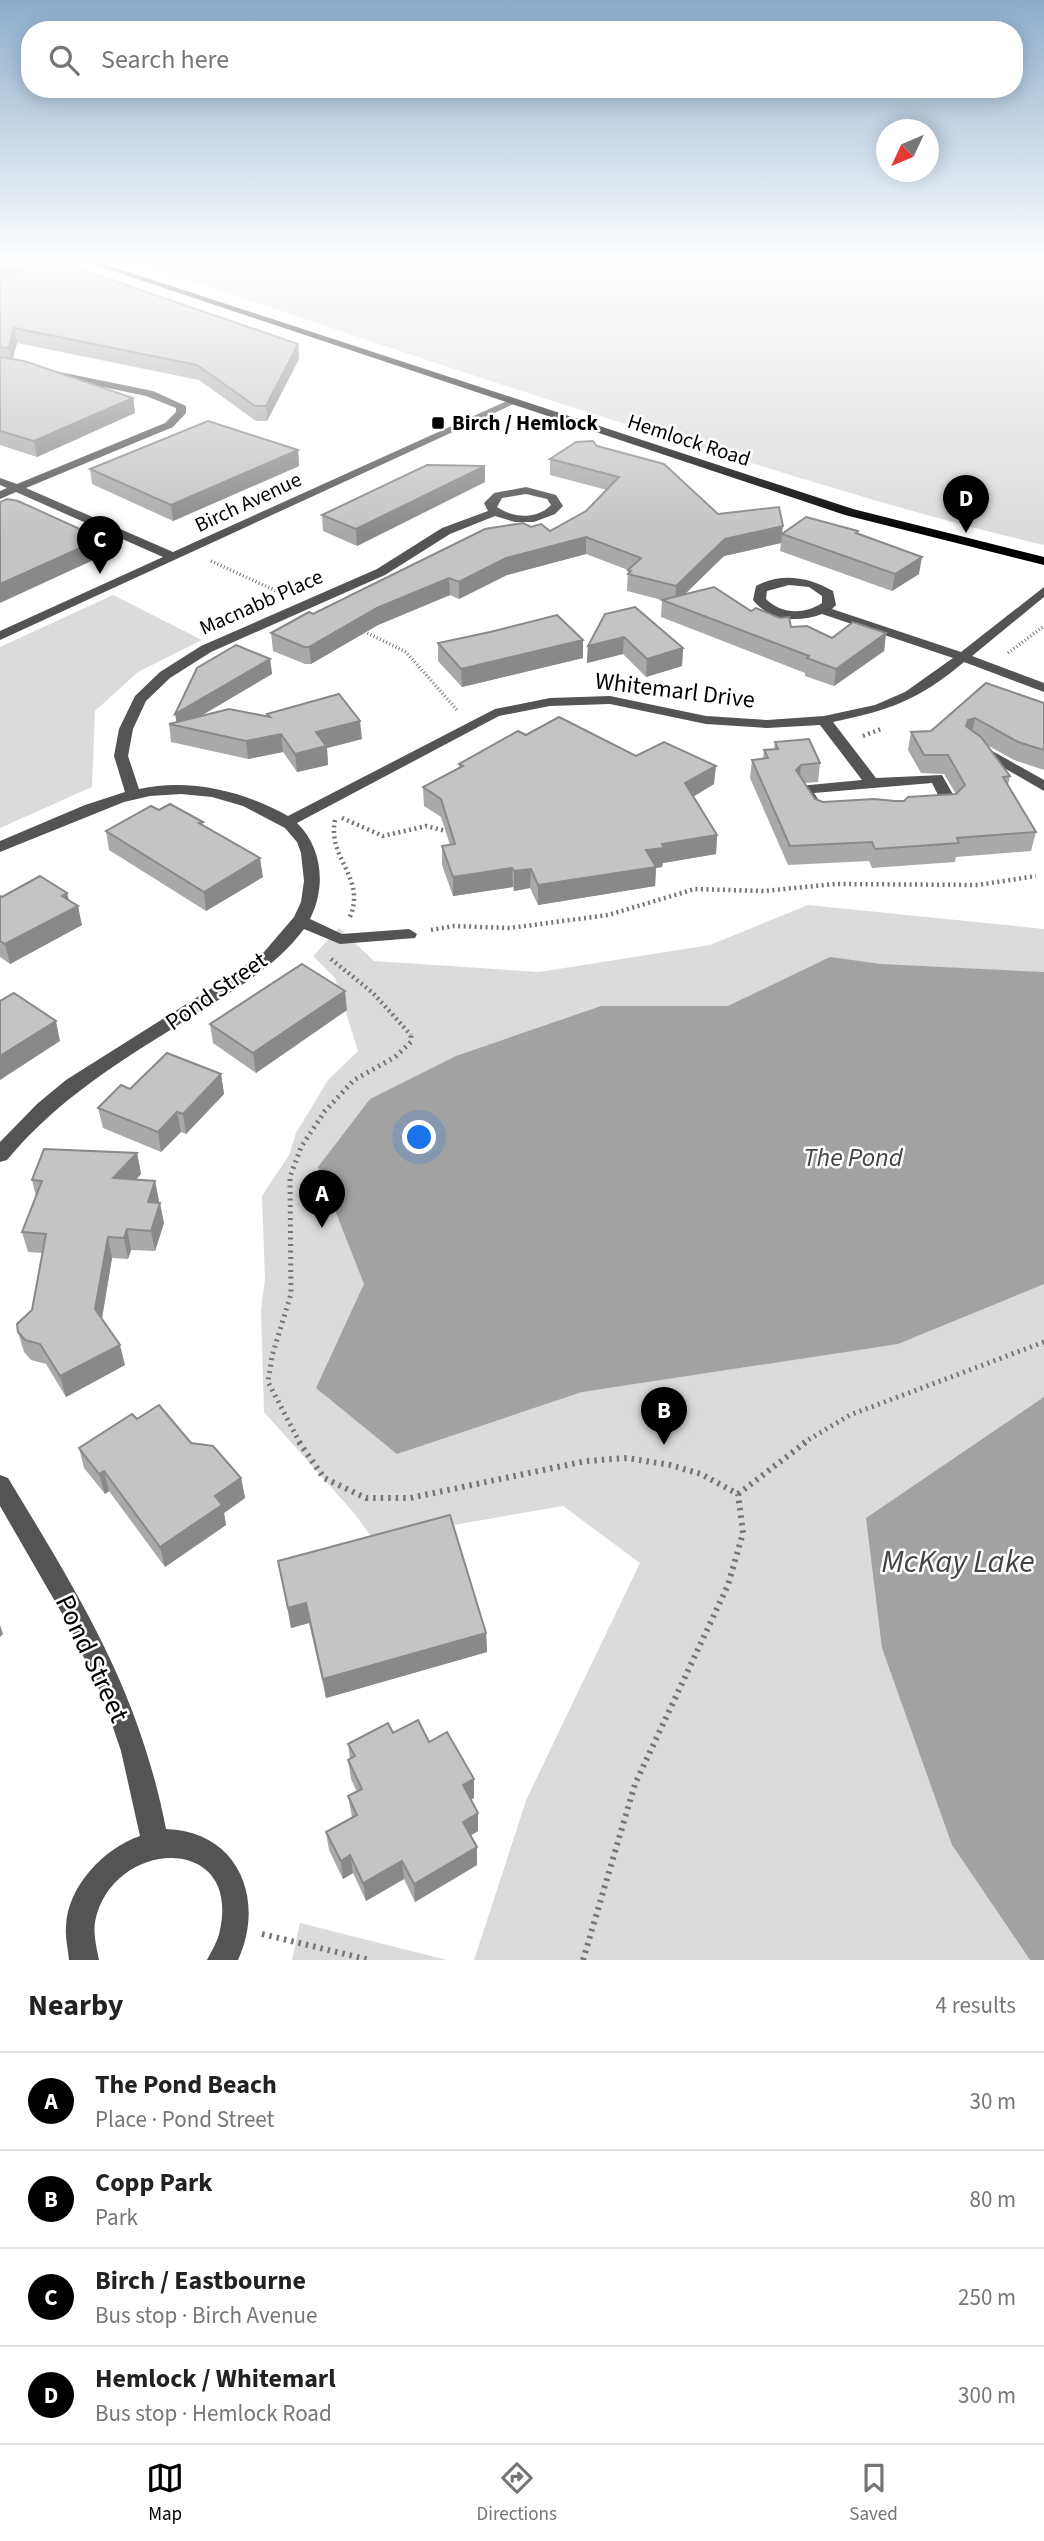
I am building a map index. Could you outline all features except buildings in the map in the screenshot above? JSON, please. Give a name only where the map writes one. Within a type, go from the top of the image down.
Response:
[{"type":"main road","name":"Hemlock Road","points":[[364,352],[849,512],[1044,561]]},
{"type":"street","points":[[0,495],[169,425],[181,413],[181,407],[149,393],[38,371]]},
{"type":"street","name":"Birch Avenue","points":[[0,636],[513,402]]},
{"type":"street","points":[[0,481],[173,558]]},
{"type":"street","points":[[515,490],[545,493],[556,502],[553,511],[537,518],[514,518],[496,512],[490,503],[493,499],[515,490]]},
{"type":"street","name":"Macnabb Place","points":[[133,793],[121,756],[126,729],[140,699],[165,675],[205,649],[381,572],[446,531],[496,512]]},
{"type":"street","points":[[823,610],[829,605],[828,594],[812,584],[777,582],[768,585],[758,594],[763,605],[781,613],[804,615],[823,610],[963,657],[1044,688]]},
{"type":"street","name":"Whitemarl Drive","points":[[289,821],[495,713],[550,702],[610,700],[706,720],[768,724],[824,720],[880,708],[910,695],[938,677],[1044,591]]},
{"type":"street","points":[[824,720],[872,783]]},
{"type":"street","points":[[972,743],[1044,786]]},
{"type":"street","points":[[937,778],[951,805],[820,813],[804,789],[872,783],[937,778]]},
{"type":"street","points":[[0,847],[88,806],[133,793],[173,790],[212,793],[240,800],[289,821]]},
{"type":"street","name":"Pond Street","points":[[0,1155],[24,1125],[56,1098],[251,971],[300,921],[311,899],[311,859],[307,846],[289,821]]},
{"type":"street","points":[[300,921],[336,937],[410,934]]},
{"type":"street","name":"Pond Street","points":[[0,1485],[78,1616],[116,1699],[145,1789],[155,1843]]},
{"type":"street","points":[[83,1960],[79,1948],[80,1921],[90,1893],[107,1870],[129,1852],[155,1843],[178,1842],[200,1848],[218,1861],[231,1880],[236,1903],[236,1927],[222,1960]]},
{"type":"path","points":[[188,551],[307,605]]},
{"type":"path","points":[[989,667],[1044,626]]},
{"type":"path","points":[[356,628],[406,652],[470,726]]},
{"type":"path","points":[[840,740],[867,735],[888,727]]},
{"type":"path","points":[[345,811],[337,816],[333,825],[334,848],[355,881],[355,911],[325,954],[373,993],[411,1033],[411,1042],[395,1057],[355,1080],[325,1111],[302,1147],[290,1177],[291,1294],[272,1356],[268,1382],[292,1431],[324,1478],[366,1498],[410,1498],[586,1461],[627,1458],[670,1465],[701,1475],[738,1494]]},
{"type":"path","points":[[337,816],[383,836],[426,827],[452,832]]},
{"type":"path","points":[[410,934],[454,926],[510,928],[608,915],[695,889],[764,891],[835,884],[978,885],[1036,876]]},
{"type":"path","points":[[738,1494],[793,1449],[850,1415],[1044,1342]]},
{"type":"path","points":[[583,1960],[635,1784],[728,1586],[743,1533],[738,1494]]},
{"type":"path","points":[[236,1927],[370,1960]]},
{"type":"shaded area","points":[[404,352],[1044,352],[1044,545],[872,500]]},
{"type":"shaded area","points":[[113,595],[202,640],[138,672],[95,711],[92,787],[0,828],[0,647]]},
{"type":"shaded area","points":[[808,905],[1044,929],[1044,1433],[959,1855],[1030,1960],[474,1960],[527,1798],[640,1563],[563,1506],[373,1539],[354,1513],[264,1412],[261,1309],[265,1279],[262,1196],[289,1155],[296,1133],[328,1080],[358,1051],[335,978],[313,956],[339,928],[374,961],[539,972],[710,945]]},
{"type":"shaded area","points":[[300,1923],[447,1960],[292,1960]]},
{"type":"water","name":"The Pond","points":[[830,957],[881,964],[1044,972],[1044,1284],[898,1344],[582,1392],[397,1454],[316,1388],[364,1284],[318,1167],[370,1099],[456,1056],[601,1006],[728,1006]]},
{"type":"water","name":"McKay Lake","points":[[1044,1397],[1044,1960],[1030,1960],[952,1845],[882,1648],[866,1518]]},
{"type":"place","name":"Birch / Hemlock","points":[[438,423]]},
{"type":"place","name":"Hemlock / Whitemarl","points":[[966,533]]},
{"type":"place","name":"Birch / Eastbourne","points":[[100,574]]},
{"type":"place","name":"The Pond Beach","points":[[322,1228]]},
{"type":"place","name":"Copp Park","points":[[664,1445]]}]
